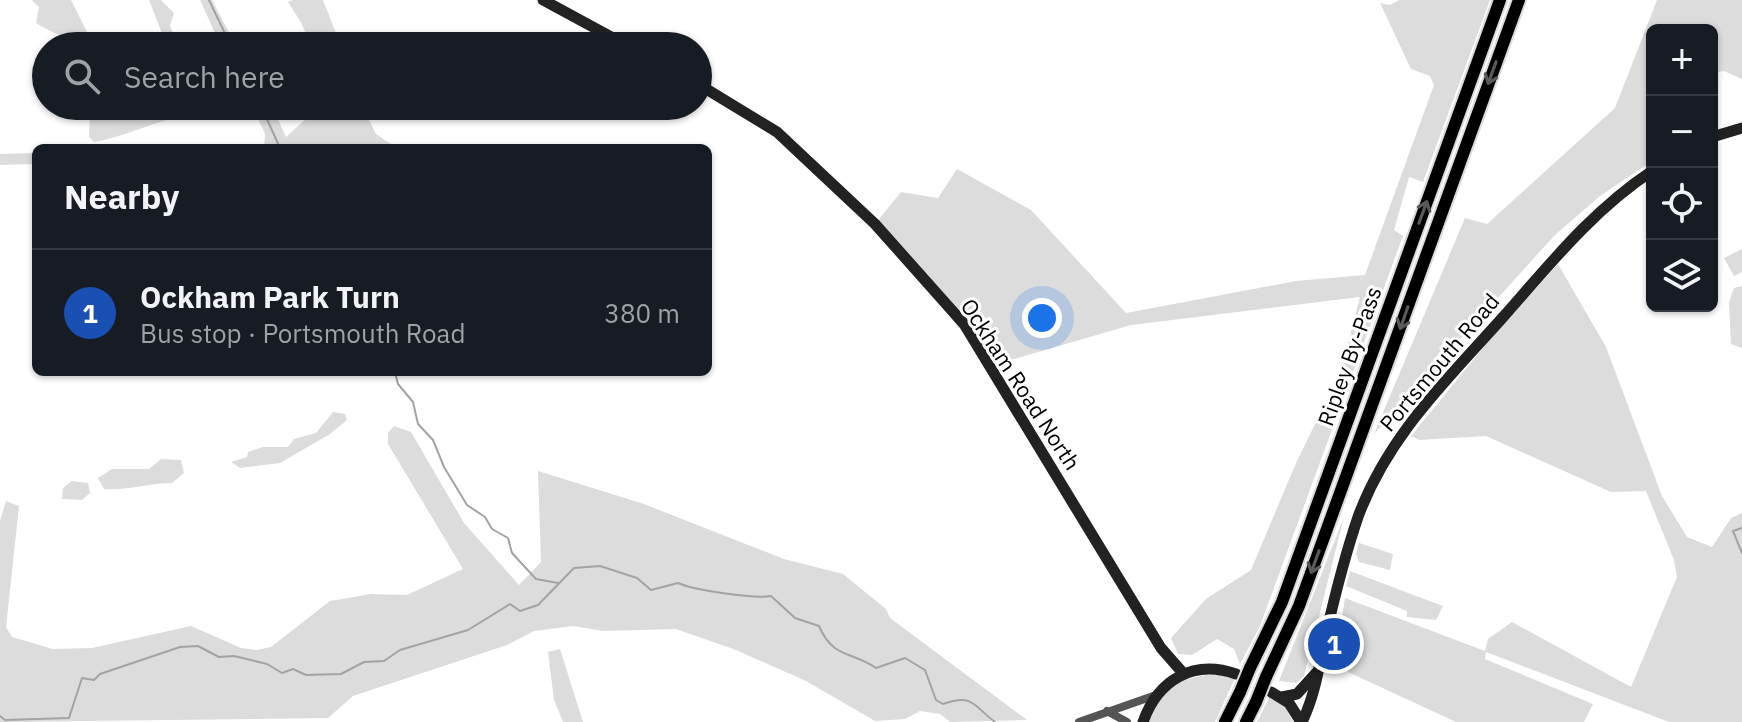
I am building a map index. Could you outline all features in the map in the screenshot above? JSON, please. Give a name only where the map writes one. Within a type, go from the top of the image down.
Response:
[{"type":"highway","name":"Ripley By-Pass","points":[[1225,722],[1282,602],[1500,0]]},
{"type":"highway","name":"Ripley By-Pass","points":[[1246,722],[1299,606],[1519,0]]},
{"type":"main road","points":[[543,0],[602,32]]},
{"type":"main road","name":"Ockham Road North","points":[[712,93],[777,132],[875,224],[964,324],[1161,648],[1183,673]]},
{"type":"main road","points":[[1718,135],[1742,128]]},
{"type":"main road","name":"Portsmouth Road","points":[[1302,722],[1314,694],[1351,539],[1368,491],[1391,449],[1420,408],[1555,257],[1603,209],[1646,176]]},
{"type":"main road","name":"Ockham Road North","points":[[1160,690],[1161,648]]},
{"type":"main road","points":[[1143,722],[1160,690],[1183,673],[1210,669],[1236,674]]},
{"type":"main road","points":[[1302,722],[1296,711],[1276,694],[1297,694],[1317,672]]},
{"type":"street","points":[[1079,722],[1160,690]]},
{"type":"street","points":[[1106,711],[1127,722]]},
{"type":"shaded area","points":[[32,0],[71,0],[87,32],[53,32],[36,23],[39,7]]},
{"type":"shaded area","points":[[149,0],[161,0],[174,13],[170,26],[173,32],[162,32]]},
{"type":"shaded area","points":[[200,0],[212,0],[229,32],[215,32]]},
{"type":"shaded area","points":[[323,0],[336,32],[305,32],[288,2]]},
{"type":"shaded area","points":[[1399,0],[1490,0],[1423,182],[1409,177],[1394,230],[1403,236],[1260,626],[1240,664],[1234,649],[1217,639],[1192,655],[1178,654],[1171,638],[1206,599],[1251,570],[1296,463],[1341,371],[1360,297],[1131,325],[990,366],[875,224],[901,192],[938,198],[957,169],[1031,210],[1126,313],[1296,281],[1365,275],[1434,85],[1430,76],[1411,69],[1380,3],[1390,5]]},
{"type":"shaded area","points":[[1657,0],[1742,0],[1742,79],[1724,71],[1718,72],[1718,24],[1648,24]]},
{"type":"shaded area","points":[[1646,28],[1646,165],[1600,196],[1555,235],[1374,434],[1465,218],[1487,224],[1615,108]]},
{"type":"shaded area","points":[[90,120],[168,120],[94,142],[89,137]]},
{"type":"shaded area","points":[[258,120],[278,120],[286,137],[305,120],[369,120],[376,134],[391,144],[264,144],[265,134]]},
{"type":"shaded area","points":[[32,153],[32,164],[0,165],[0,154]]},
{"type":"shaded area","points":[[1742,249],[1742,272],[1734,276],[1724,258]]},
{"type":"shaded area","points":[[1558,264],[1606,347],[1662,496],[1687,537],[1712,547],[1731,518],[1742,513],[1742,722],[1669,722],[1486,652],[1485,659],[1593,704],[1584,722],[1456,722],[1348,672],[1357,648],[1338,641],[1345,598],[1485,651],[1488,639],[1512,622],[1631,687],[1677,577],[1674,560],[1646,491],[1611,492],[1486,436],[1419,440],[1411,436],[1495,333]]},
{"type":"shaded area","points":[[1742,286],[1742,348],[1731,344],[1729,302],[1734,288]]},
{"type":"shaded area","points":[[333,412],[345,414],[347,420],[330,434],[280,463],[240,468],[231,462],[263,447],[288,447],[294,439],[316,433]]},
{"type":"shaded area","points":[[394,426],[411,432],[464,523],[519,585],[541,562],[538,471],[644,504],[784,559],[843,574],[886,609],[890,618],[1027,720],[950,722],[940,714],[920,711],[905,719],[875,721],[806,681],[736,650],[676,629],[603,631],[573,626],[534,631],[507,645],[353,696],[328,718],[0,722],[0,521],[6,501],[19,506],[6,627],[12,637],[53,649],[92,648],[191,626],[241,648],[257,650],[271,647],[330,601],[371,594],[407,595],[463,569],[388,444],[388,433]]},
{"type":"shaded area","points":[[161,459],[181,460],[184,473],[172,483],[121,489],[104,489],[98,478],[112,469],[149,469]]},
{"type":"shaded area","points":[[72,481],[88,483],[90,493],[82,500],[62,499],[63,488]]},
{"type":"shaded area","points":[[1344,517],[1304,676],[1296,683],[1279,681]]},
{"type":"shaded area","points":[[1359,543],[1393,554],[1390,570],[1359,562],[1356,554]]},
{"type":"shaded area","points":[[1350,571],[1443,606],[1436,620],[1407,617],[1407,611],[1346,586]]},
{"type":"shaded area","points":[[560,649],[583,722],[563,722],[554,700],[548,652]]},
{"type":"shaded area","points":[[1220,674],[1235,678],[1215,722],[1148,722],[1160,699],[1175,685],[1195,677]]},
{"type":"shaded area","points":[[1270,696],[1285,706],[1293,722],[1257,722]]},
{"type":"waterway","points":[[209,0],[224,32]]},
{"type":"waterway","points":[[267,120],[278,144]]},
{"type":"waterway","points":[[396,376],[398,384],[413,402],[418,424],[433,440],[444,467],[467,505],[485,517],[492,529],[508,538],[512,553],[536,579],[558,583]]},
{"type":"waterway","points":[[1742,528],[1733,531],[1742,553]]},
{"type":"waterway","points":[[0,716],[5,720],[69,718],[82,678],[94,680],[100,674],[180,647],[198,646],[219,657],[234,656],[267,664],[282,673],[293,669],[306,675],[341,674],[364,662],[384,661],[400,650],[468,630],[510,604],[520,611],[538,605],[574,568],[600,566],[637,578],[651,590],[678,583],[724,593],[771,596],[795,618],[819,626],[830,644],[844,653],[876,668],[905,658],[925,670],[936,700],[943,704],[967,701],[995,722]]},
{"type":"place","name":"Ockham Park Turn","points":[[1334,644]]}]
